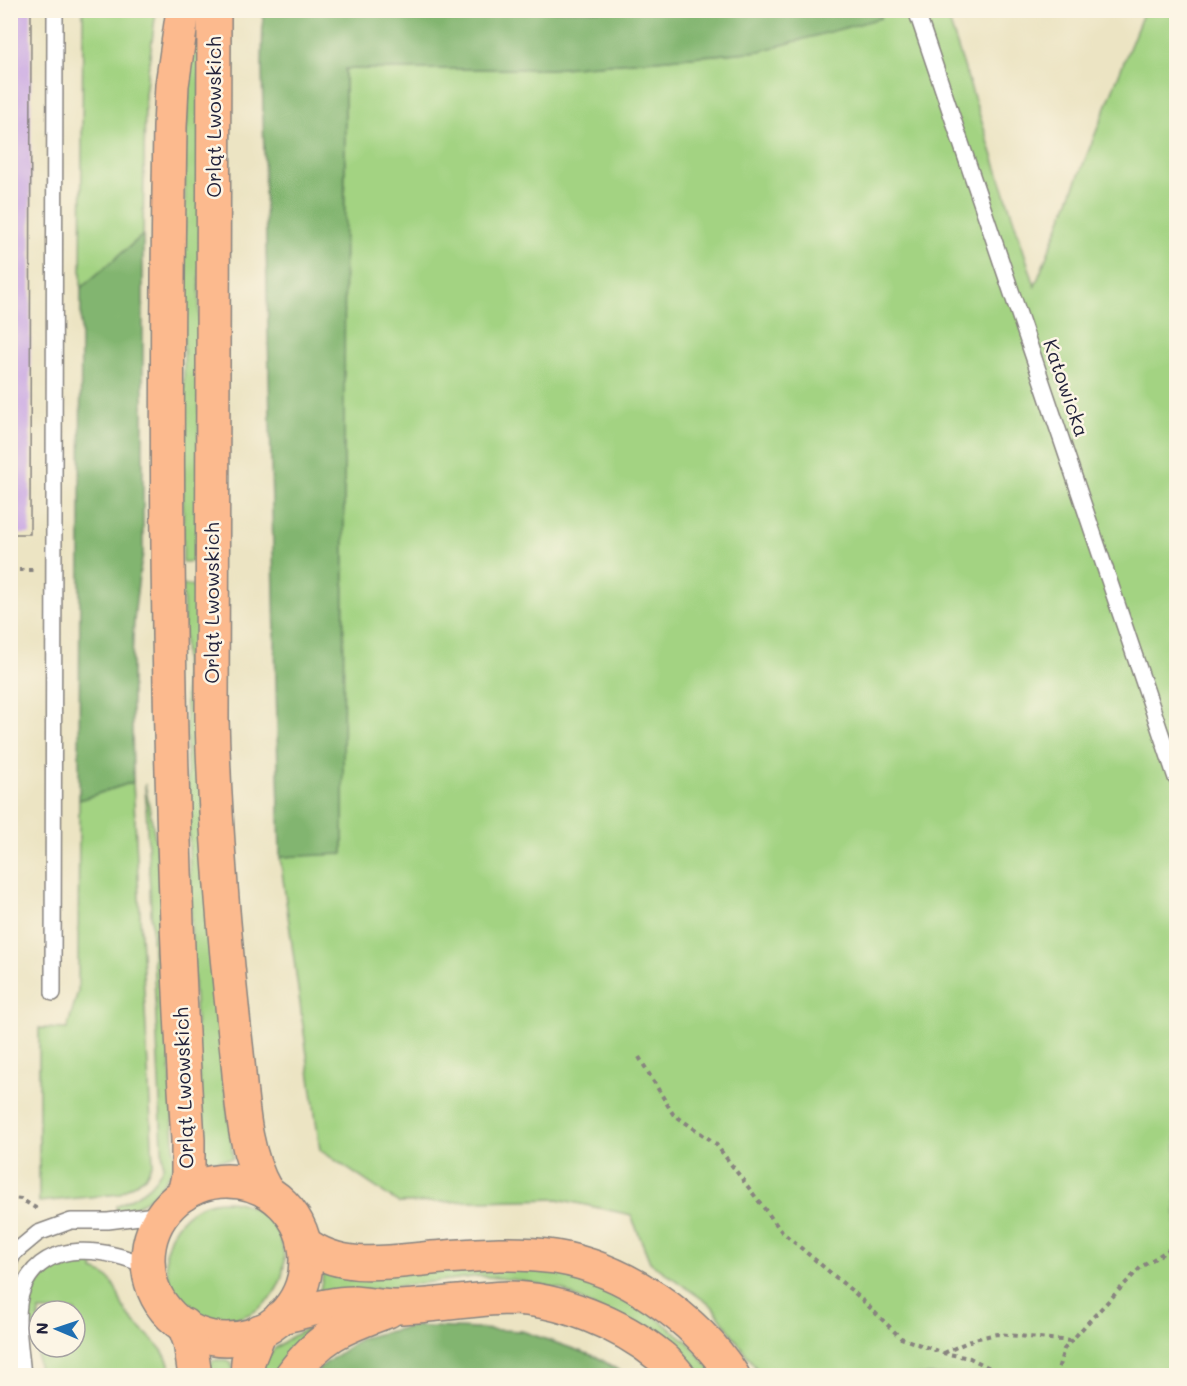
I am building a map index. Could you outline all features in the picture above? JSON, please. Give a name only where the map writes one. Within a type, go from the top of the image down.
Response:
[{"type":"main road","name":"Orląt Lwowskich","points":[[174,1204],[188,1176],[189,1140],[174,864],[167,573],[170,127],[172,85],[183,10]]},
{"type":"main road","name":"Orląt Lwowskich","points":[[214,10],[212,719],[215,817],[228,974],[247,1143],[259,1179],[266,1191]]},
{"type":"main road","points":[[247,1376],[248,1361],[271,1324],[289,1309],[301,1289],[306,1266],[304,1243],[291,1213],[266,1191],[243,1182],[225,1181],[206,1184],[174,1204],[153,1234],[149,1256],[151,1279],[160,1300],[167,1310],[196,1332],[221,1338],[241,1337],[271,1324],[333,1305],[351,1303],[398,1307],[461,1300],[510,1298],[538,1300],[581,1312],[618,1329],[660,1356],[679,1376]]},
{"type":"main road","points":[[304,1243],[325,1256],[343,1262],[371,1263],[462,1255],[515,1254],[556,1257],[590,1266],[641,1288],[675,1312],[706,1341],[733,1376]]},
{"type":"main road","points":[[291,1376],[311,1350],[328,1337],[357,1322],[398,1307]]},
{"type":"main road","points":[[184,1325],[190,1342],[195,1376]]},
{"type":"lane","points":[[53,993],[55,10]]},
{"type":"lane","name":"Katowicka","points":[[916,10],[1176,778]]},
{"type":"lane","points":[[10,1261],[14,1253],[38,1233],[71,1221],[108,1221],[174,1204]]},
{"type":"lane","points":[[21,1376],[19,1314],[23,1289],[37,1266],[53,1257],[73,1251],[91,1251],[126,1257],[149,1267]]},
{"type":"lane","points":[[10,1358],[21,1376]]},
{"type":"path","points":[[639,1057],[673,1114],[715,1143],[782,1232],[857,1295],[901,1338],[943,1353],[970,1358],[1006,1376]]},
{"type":"path","points":[[11,1197],[21,1199],[39,1210]]},
{"type":"path","points":[[1056,1376],[1064,1349],[1071,1341],[1141,1267],[1176,1245]]},
{"type":"path","points":[[943,1353],[974,1340],[997,1334],[1071,1341]]},
{"type":"green space","points":[[201,10],[198,561],[183,562],[185,161],[190,53]]},
{"type":"green space","points":[[879,10],[881,18],[760,51],[550,69],[345,69],[343,854],[280,857],[262,68],[263,11]]},
{"type":"green space","points":[[83,11],[156,11],[145,94],[143,235],[81,288]]},
{"type":"green space","points":[[879,11],[946,11],[1035,286],[1144,11],[1176,11],[1176,1375],[761,1375],[712,1306],[650,1262],[631,1215],[558,1199],[399,1203],[320,1150],[280,857],[343,853],[345,69],[550,69],[760,51],[881,17]]},
{"type":"green space","points":[[143,235],[143,554],[133,639],[133,782],[79,800],[81,288]]},
{"type":"green space","points":[[183,585],[198,586],[216,1003],[233,1158],[206,1161],[203,1158],[191,927]]},
{"type":"green space","points":[[133,782],[153,1162],[145,1177],[119,1194],[39,1202],[39,1028],[67,1029],[78,991],[79,800]]},
{"type":"green space","points":[[145,784],[161,871],[175,1164],[165,1182],[152,1196],[136,1206],[117,1213],[116,1206],[150,1186],[163,1166]]},
{"type":"green space","points":[[225,1201],[248,1205],[267,1218],[280,1237],[284,1260],[280,1283],[267,1302],[248,1315],[225,1319],[202,1315],[183,1302],[170,1283],[166,1260],[170,1237],[183,1218],[202,1205]]},
{"type":"green space","points":[[94,1263],[93,1270],[110,1280],[126,1312],[166,1356],[172,1375],[39,1375],[38,1359],[87,1359],[87,1299],[32,1299],[35,1288],[46,1274],[68,1264]]},
{"type":"green space","points":[[480,1267],[563,1272],[632,1299],[688,1342],[715,1375],[698,1375],[681,1356],[561,1289],[517,1280],[480,1276],[319,1296],[324,1270]]},
{"type":"green space","points":[[319,1324],[276,1375],[261,1376],[265,1361],[271,1352],[306,1329]]},
{"type":"green space","points":[[412,1326],[522,1331],[597,1357],[626,1375],[315,1376],[319,1368],[361,1338]]},
{"type":"green space","points":[[213,1360],[227,1360],[232,1363],[233,1375],[211,1375],[210,1365]]},
{"type":"building","points":[[10,10],[31,10],[30,534],[15,534],[10,530]]}]
